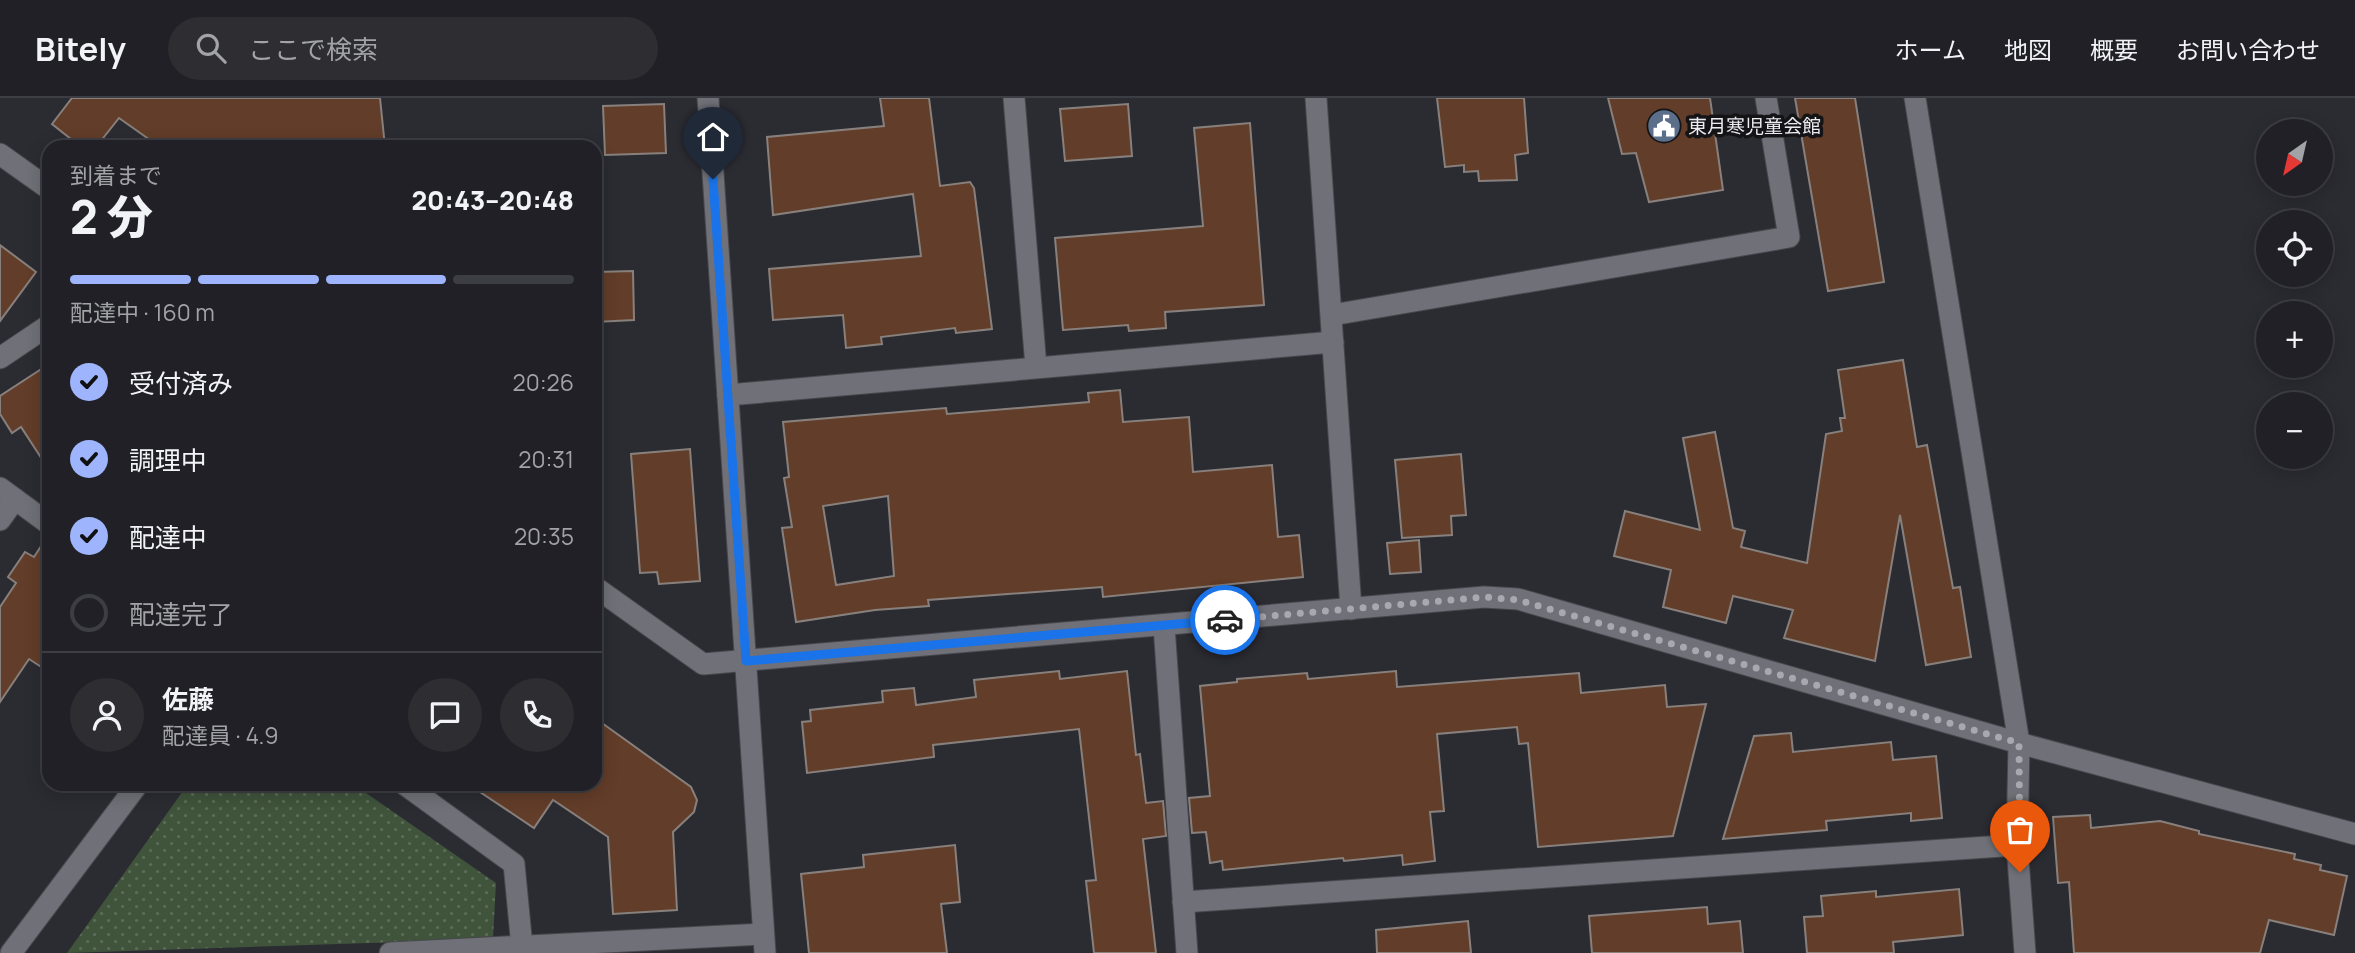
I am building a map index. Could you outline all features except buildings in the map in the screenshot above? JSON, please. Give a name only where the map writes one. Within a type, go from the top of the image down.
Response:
[{"type":"street","points":[[390,953],[523,947],[764,944],[708,98]]},
{"type":"street","points":[[1014,98],[1036,367]]},
{"type":"street","points":[[1316,98],[1351,608]]},
{"type":"street","points":[[1332,315],[1789,237],[1766,98]]},
{"type":"street","points":[[1915,98],[2019,743],[2017,845],[2025,953]]},
{"type":"street","points":[[0,154],[42,184]]},
{"type":"street","points":[[0,358],[42,330]]},
{"type":"street","points":[[728,395],[1332,342]]},
{"type":"street","points":[[0,520],[8,494],[42,519]]},
{"type":"street","points":[[602,592],[703,664],[1485,597],[1518,600],[2019,743],[2355,834]]},
{"type":"street","points":[[1164,626],[1187,953]]},
{"type":"street","points":[[11,953],[133,791]]},
{"type":"street","points":[[414,791],[514,864],[523,947]]},
{"type":"street","points":[[1183,902],[2017,845]]},
{"type":"green space","points":[[183,791],[363,791],[496,883],[493,939],[67,953]]},
{"type":"way so far","points":[[1225,620],[1485,597],[1518,600],[2019,743],[2017,845],[2020,872]]},
{"type":"place","name":"東月寒児童会館","points":[[1664,126]]},
{"type":"route","points":[[713,179],[746,661],[1225,620]]}]
